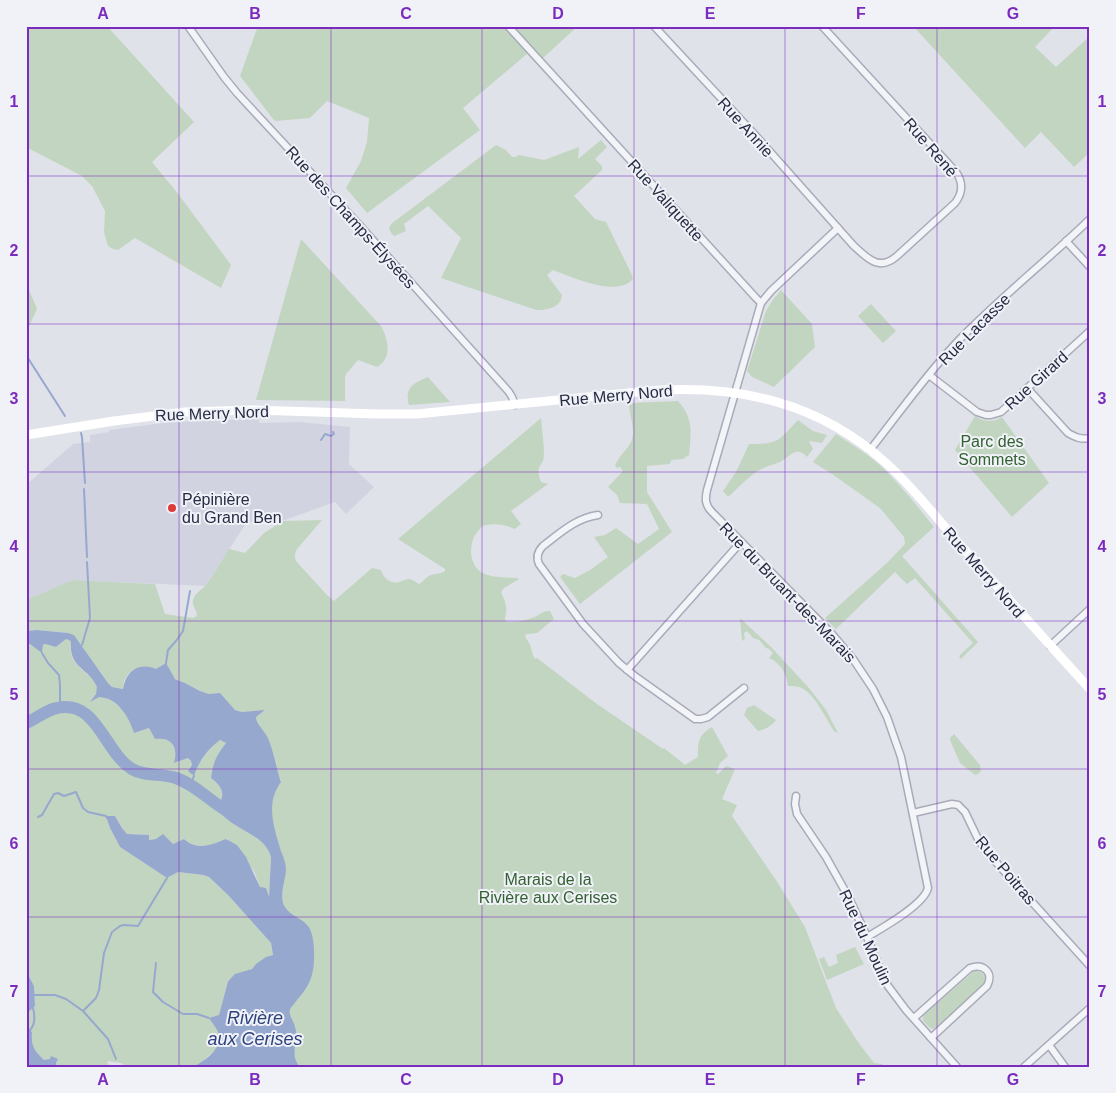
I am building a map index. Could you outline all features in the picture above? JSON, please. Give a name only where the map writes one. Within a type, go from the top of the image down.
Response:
[{"type":"main road","name":"Rue Merry Nord","points":[[26,435],[185,412],[253,410],[397,414],[446,412],[665,390],[735,392],[761,397],[800,410],[836,427],[870,450],[903,480],[1090,689]]},
{"type":"street","name":"Rue des Champs-Élysées","points":[[188,26],[237,93],[362,228],[511,394],[514,405]]},
{"type":"street","name":"Rue Valiquette","points":[[508,26],[761,303]]},
{"type":"street","name":"Rue Annie","points":[[654,26],[838,228]]},
{"type":"street","name":"Rue René","points":[[822,26],[956,172],[961,185],[960,194],[955,203],[890,262],[881,263],[870,260],[838,228]]},
{"type":"street","name":"Rue Lacasse","points":[[870,450],[929,375],[962,337],[1090,219]]},
{"type":"street","points":[[735,392],[761,303],[771,291],[838,228]]},
{"type":"street","points":[[1066,241],[1090,267]]},
{"type":"street","name":"Rue Girard","points":[[929,375],[977,412],[991,415],[1001,412],[1090,331]]},
{"type":"street","points":[[1028,389],[1068,432],[1077,438],[1090,438]]},
{"type":"street","name":"Rue du Bruant-des-Marais","points":[[735,392],[705,497],[707,505],[847,651],[864,674],[879,700],[892,730],[903,764],[928,884],[927,891],[902,916],[867,937]]},
{"type":"street","points":[[598,515],[583,518],[573,523],[539,550],[538,559],[539,564],[587,628],[627,670],[692,717],[698,719],[708,717],[744,688]]},
{"type":"street","points":[[627,670],[741,542]]},
{"type":"street","points":[[1050,646],[1090,609]]},
{"type":"street","name":"Rue du Moulin","points":[[796,796],[797,814],[849,898],[886,982],[898,1000],[957,1067]]},
{"type":"street","name":"Rue Poitras","points":[[913,813],[952,804],[961,807],[985,850],[1090,966]]},
{"type":"street","points":[[914,1018],[970,968],[979,966],[986,970],[990,979],[987,986],[931,1038]]},
{"type":"street","points":[[1024,1067],[1090,1008]]},
{"type":"street","points":[[1049,1045],[1064,1067]]},
{"type":"shaded area","name":"Pépinière du Grand Ben","points":[[259,419],[259,423],[300,422],[350,427],[349,464],[374,487],[346,514],[335,502],[282,521],[247,522],[205,586],[72,580],[31,598],[26,596],[26,485],[73,444],[90,442],[90,435],[109,432],[109,430],[171,422]]},
{"type":"green space","points":[[26,26],[107,26],[194,122],[152,162],[231,265],[221,288],[135,238],[118,250],[108,246],[104,232],[105,211],[92,186],[82,176],[26,147]]},
{"type":"green space","points":[[258,26],[578,26],[543,58],[534,48],[463,108],[480,130],[367,213],[346,188],[361,161],[367,142],[369,118],[327,101],[310,118],[276,121],[273,119],[240,76]]},
{"type":"green space","points":[[913,26],[1055,26],[1035,47],[1056,67],[1090,36],[1090,152],[1074,167],[1041,132],[1025,148]]},
{"type":"green space","points":[[601,140],[607,147],[595,159],[602,166],[602,170],[574,196],[595,219],[606,222],[632,275],[633,279],[625,284],[616,287],[594,284],[553,270],[547,275],[562,295],[561,299],[553,307],[536,310],[441,278],[461,238],[428,206],[404,224],[406,231],[394,236],[389,229],[391,224],[496,145],[506,150],[512,157],[519,155],[544,160],[579,147],[578,159]]},
{"type":"green space","points":[[301,239],[381,326],[386,337],[388,348],[382,363],[377,367],[358,360],[346,374],[345,401],[256,400]]},
{"type":"green space","points":[[29,290],[37,309],[26,333],[26,292]]},
{"type":"green space","points":[[781,290],[812,324],[815,347],[774,387],[752,377],[747,371],[766,311]]},
{"type":"green space","points":[[871,304],[896,331],[883,343],[858,316]]},
{"type":"green space","points":[[428,377],[450,402],[409,405],[408,394],[411,386]]},
{"type":"green space","points":[[678,401],[689,420],[691,433],[689,455],[683,459],[671,460],[670,464],[647,466],[647,492],[672,532],[580,604],[560,577],[563,574],[575,578],[608,557],[594,537],[605,535],[616,528],[638,544],[659,529],[647,504],[620,503],[617,495],[608,487],[623,471],[620,467],[617,468],[615,466],[631,442],[633,428],[629,405],[633,403]]},
{"type":"green space","name":"Parc des Sommets","points":[[975,416],[989,421],[1002,417],[1049,483],[1012,517],[955,450]]},
{"type":"green space","name":"Marais de la Rivière aux Cerises","points":[[541,418],[544,459],[539,469],[539,476],[541,482],[548,484],[511,511],[521,524],[515,529],[498,524],[482,526],[472,543],[471,552],[475,566],[481,572],[489,575],[519,579],[501,592],[506,605],[505,620],[508,622],[526,620],[545,611],[550,611],[554,619],[537,633],[525,636],[535,659],[537,658],[597,704],[664,748],[685,765],[698,757],[701,736],[712,727],[728,756],[720,763],[716,773],[718,774],[726,766],[735,769],[722,799],[737,805],[732,816],[776,880],[805,927],[836,1008],[874,1063],[882,1064],[884,1067],[259,1067],[272,1005],[277,930],[286,868],[271,815],[276,788],[281,781],[268,738],[256,720],[256,717],[264,711],[242,712],[235,710],[220,694],[209,694],[200,691],[150,667],[134,669],[124,681],[123,689],[112,687],[74,635],[37,630],[26,631],[26,596],[31,598],[72,580],[155,584],[165,614],[193,618],[197,616],[193,603],[194,597],[205,586],[229,549],[245,553],[264,533],[283,521],[322,520],[297,549],[295,558],[334,601],[372,568],[381,570],[390,581],[400,582],[409,579],[419,584],[429,576],[443,572],[445,569],[398,539]]},
{"type":"green space","points":[[798,420],[813,431],[827,435],[822,443],[809,441],[813,449],[807,457],[800,452],[796,452],[780,462],[761,469],[728,497],[723,491],[736,472],[749,444],[777,440]]},
{"type":"green space","points":[[836,434],[880,465],[934,527],[902,556],[978,642],[961,659],[959,656],[973,643],[915,578],[907,584],[895,572],[836,629],[825,618],[888,562],[905,544],[904,537],[880,508],[813,462]]},
{"type":"green space","points":[[740,618],[771,647],[809,688],[826,710],[838,733],[834,731],[808,692],[800,687],[788,686],[782,669],[769,658],[773,653],[769,649],[759,640],[753,638],[747,631],[744,633],[745,639],[742,641]]},
{"type":"green space","points":[[66,639],[71,642],[71,651],[76,663],[98,687],[91,701],[98,697],[110,700],[118,705],[126,714],[134,733],[149,728],[155,739],[170,741],[175,752],[175,763],[188,758],[191,761],[194,776],[204,756],[220,740],[226,743],[216,759],[211,778],[221,789],[222,798],[220,802],[211,801],[216,809],[227,819],[262,843],[269,851],[271,857],[269,899],[260,887],[254,871],[227,839],[205,846],[194,845],[184,839],[173,844],[156,839],[149,840],[149,835],[127,834],[115,816],[107,816],[110,828],[120,847],[167,878],[178,872],[209,877],[229,896],[271,943],[273,955],[256,964],[252,969],[228,980],[219,1016],[218,1031],[220,1039],[216,1049],[201,1063],[193,1067],[127,1067],[121,1063],[107,1061],[109,1067],[57,1067],[58,1059],[44,1060],[36,1050],[32,1041],[32,1032],[26,1025],[26,1014],[35,1006],[34,986],[26,971],[26,643],[42,652],[43,645],[56,647]]},
{"type":"green space","points":[[754,705],[776,720],[768,727],[758,731],[744,715],[747,708]]},
{"type":"green space","points":[[954,734],[980,765],[981,771],[978,774],[975,775],[960,763],[950,740]]},
{"type":"green space","points":[[855,947],[864,964],[827,980],[819,959],[824,957],[829,967],[838,963],[836,955]]},
{"type":"green space","points":[[974,971],[979,971],[983,974],[985,978],[984,984],[936,1028],[930,1028],[923,1021],[923,1016]]},
{"type":"water","name":"Rivière aux Cerises","points":[[37,630],[74,635],[112,687],[123,689],[127,677],[138,668],[150,667],[156,669],[166,663],[175,679],[209,694],[220,693],[235,710],[242,712],[265,710],[256,717],[257,722],[267,735],[281,782],[273,799],[272,816],[286,867],[282,895],[283,903],[291,913],[308,926],[314,947],[314,966],[311,978],[290,1011],[296,1032],[294,1052],[300,1067],[193,1067],[208,1058],[216,1049],[219,1038],[218,1032],[209,1018],[219,1015],[228,981],[235,974],[252,969],[266,957],[273,955],[271,943],[229,896],[209,877],[178,872],[167,878],[120,847],[106,816],[115,816],[127,834],[149,835],[149,840],[156,839],[163,834],[173,844],[184,839],[194,845],[204,846],[226,839],[237,845],[246,857],[260,887],[266,888],[269,897],[271,857],[269,851],[258,839],[223,816],[210,801],[220,802],[222,798],[221,788],[211,778],[216,759],[226,743],[220,740],[211,748],[198,765],[194,776],[188,771],[192,765],[188,758],[174,763],[175,753],[170,742],[155,739],[149,728],[134,733],[122,709],[106,698],[99,697],[90,702],[96,694],[97,687],[73,658],[71,642],[69,640],[66,639],[56,647],[45,644],[43,645],[42,653],[26,643],[26,631]]},
{"type":"water","points":[[26,971],[34,986],[35,1006],[26,1014]]},
{"type":"water","points":[[26,1025],[32,1032],[32,1041],[36,1050],[44,1060],[50,1059],[51,1056],[58,1059],[57,1067],[26,1067]]},
{"type":"waterway","points":[[26,355],[65,416]]},
{"type":"waterway","points":[[321,440],[325,434],[331,436],[334,434],[333,432]]},
{"type":"waterway","points":[[81,433],[85,483]]},
{"type":"waterway","points":[[84,489],[87,557]]},
{"type":"waterway","points":[[82,645],[90,618],[87,562]]},
{"type":"waterway","points":[[166,663],[168,650],[183,631],[190,591]]},
{"type":"waterway","points":[[42,653],[59,675],[62,707]]},
{"type":"waterway","name":"Rivière aux Cerises","points":[[26,723],[57,708],[71,707],[82,711],[91,719],[122,761],[132,769],[142,773],[171,777],[183,781],[224,809]]},
{"type":"waterway","points":[[190,785],[194,776]]},
{"type":"waterway","points":[[38,817],[42,815],[54,794],[58,793],[64,796],[76,792],[83,808],[88,812],[106,816],[107,818]]},
{"type":"waterway","points":[[116,1059],[108,1039],[83,1011],[96,998],[99,990],[104,953],[112,932],[124,925],[138,926],[167,878]]},
{"type":"waterway","points":[[156,963],[153,992],[163,1002],[183,1014],[197,1014],[209,1018]]},
{"type":"waterway","points":[[34,995],[55,995],[66,999],[83,1011]]},
{"type":"waterway","points":[[30,1030],[34,1020],[33,1008]]},
{"type":"place","name":"Pépinière du Grand Ben","points":[[172,508]]}]
